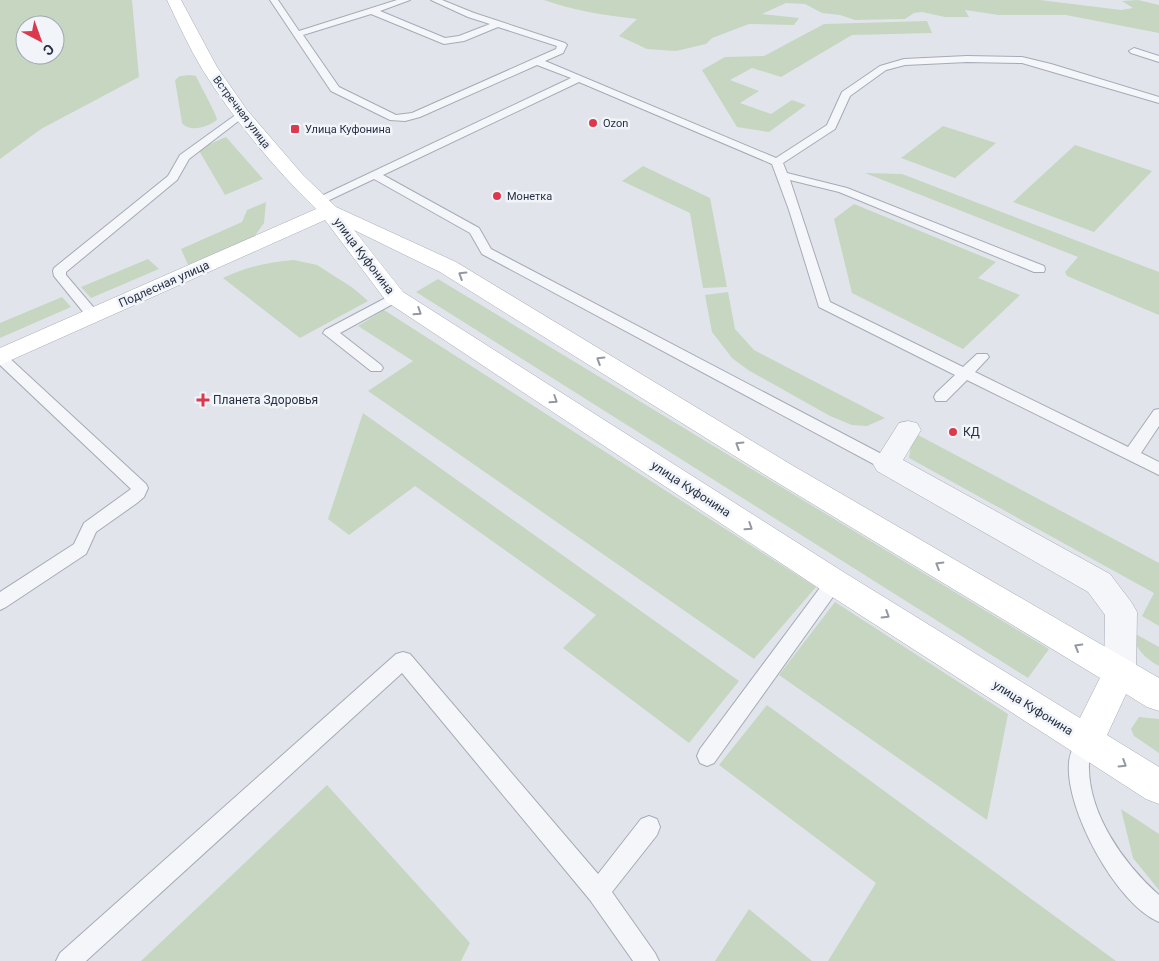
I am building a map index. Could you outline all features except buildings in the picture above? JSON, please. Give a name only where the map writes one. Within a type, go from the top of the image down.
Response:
[{"type":"main road","name":"Встречная улица","points":[[174,0],[209,67],[241,114],[296,179],[324,206]]},
{"type":"main road","name":"улица Куфонина","points":[[324,206],[395,297],[834,582],[1159,787]]},
{"type":"main road","name":"улица Куфонина","points":[[324,206],[448,267],[780,471],[1159,696]]},
{"type":"main road","name":"Подлесная улица","points":[[0,357],[93,316],[324,206]]},
{"type":"main road","points":[[1086,741],[1120,672]]},
{"type":"street","points":[[908,430],[888,464],[1099,583],[1120,612],[1120,672]]},
{"type":"lane","points":[[274,0],[335,89],[394,118],[416,115],[560,51],[562,45],[498,24],[435,0]]},
{"type":"lane","points":[[298,34],[406,0]]},
{"type":"lane","points":[[372,11],[444,41],[460,39],[498,24]]},
{"type":"lane","points":[[1134,51],[1159,59]]},
{"type":"lane","points":[[780,168],[831,126],[846,94],[883,68],[904,62],[967,59],[1022,60],[1048,66],[1159,100]]},
{"type":"lane","points":[[537,61],[780,168],[843,190],[1039,269]]},
{"type":"lane","points":[[324,206],[374,175],[579,78]]},
{"type":"lane","points":[[622,97],[634,91]]},
{"type":"lane","points":[[93,316],[58,271],[173,178],[184,157],[241,114]]},
{"type":"lane","points":[[780,168],[824,304],[1159,469]]},
{"type":"lane","points":[[374,175],[475,231],[486,251],[888,464]]},
{"type":"lane","points":[[376,368],[330,333],[395,297]]},
{"type":"lane","points":[[0,357],[140,488],[131,499],[90,528],[80,549],[0,602]]},
{"type":"lane","points":[[941,397],[982,357]]},
{"type":"lane","points":[[1131,455],[1159,414]]},
{"type":"lane","points":[[707,756],[834,582]]},
{"type":"lane","points":[[68,961],[403,660],[598,892],[647,961]]},
{"type":"lane","points":[[1086,741],[1079,762],[1081,786],[1090,815],[1104,847],[1123,875],[1159,910]]},
{"type":"lane","points":[[598,892],[649,827]]},
{"type":"green space","points":[[0,0],[132,0],[139,77],[41,129],[0,159]]},
{"type":"green space","points":[[544,0],[1040,0],[1121,10],[1133,8],[1122,1],[1138,0],[1159,5],[1159,33],[1066,15],[999,15],[965,10],[969,17],[945,17],[922,12],[914,13],[905,19],[855,20],[840,15],[822,13],[805,4],[786,3],[762,14],[799,18],[794,25],[749,24],[712,38],[706,44],[676,51],[647,49],[619,36],[637,19],[578,10]]},
{"type":"green space","points":[[927,21],[932,33],[852,35],[781,77],[752,68],[730,80],[759,91],[740,103],[771,114],[792,100],[806,105],[769,132],[737,127],[702,70],[725,57],[764,56],[824,24]]},
{"type":"green space","points":[[180,76],[196,76],[217,120],[199,128],[190,128],[182,123],[175,80]]},
{"type":"green space","points":[[943,126],[996,143],[955,178],[901,158]]},
{"type":"green space","points":[[226,137],[263,179],[225,195],[198,149]]},
{"type":"green space","points":[[1075,145],[1152,171],[1094,232],[1013,202]]},
{"type":"green space","points":[[643,166],[710,198],[727,287],[703,288],[690,213],[622,181]]},
{"type":"green space","points":[[865,173],[902,174],[1159,272],[1159,315],[1067,276],[1065,272],[1078,257]]},
{"type":"green space","points":[[266,202],[264,223],[254,237],[188,265],[181,249],[242,222],[247,210]]},
{"type":"green space","points":[[854,204],[996,262],[978,278],[1020,295],[963,349],[852,293],[834,219]]},
{"type":"green space","points":[[148,259],[159,269],[91,298],[81,287]]},
{"type":"green space","points":[[294,260],[317,265],[353,288],[368,301],[300,338],[223,278],[257,266]]},
{"type":"green space","points":[[438,279],[1049,649],[1028,678],[416,292]]},
{"type":"green space","points":[[728,292],[735,329],[754,350],[885,418],[867,426],[852,425],[830,416],[748,370],[732,358],[712,332],[705,295]]},
{"type":"green space","points":[[62,297],[71,307],[0,338],[0,323]]},
{"type":"green space","points":[[384,310],[816,587],[754,659],[368,391],[413,361],[358,326]]},
{"type":"green space","points":[[363,413],[739,681],[689,743],[563,648],[596,615],[415,486],[349,535],[328,519]]},
{"type":"green space","points":[[918,435],[1159,563],[1159,626],[1142,616],[1154,593],[909,458],[911,446]]},
{"type":"green space","points":[[835,602],[1008,714],[987,820],[779,675]]},
{"type":"green space","points":[[1132,632],[1159,647],[1159,666],[1141,652],[1135,643]]},
{"type":"green space","points":[[767,705],[1116,961],[828,961],[876,883],[719,765]]},
{"type":"green space","points":[[1139,717],[1159,719],[1159,753],[1134,736],[1131,729]]},
{"type":"green space","points":[[327,785],[470,943],[461,961],[141,961]]},
{"type":"green space","points":[[1121,809],[1159,834],[1159,890],[1133,858]]},
{"type":"green space","points":[[749,909],[812,961],[715,961]]},
{"type":"place","name":"Ozon","points":[[593,123]]},
{"type":"place","name":"Улица Куфонина","points":[[295,129]]},
{"type":"place","name":"Монетка","points":[[497,196]]},
{"type":"place","name":"Планета Здоровья","points":[[203,400]]},
{"type":"place","name":"КД","points":[[953,432]]}]
